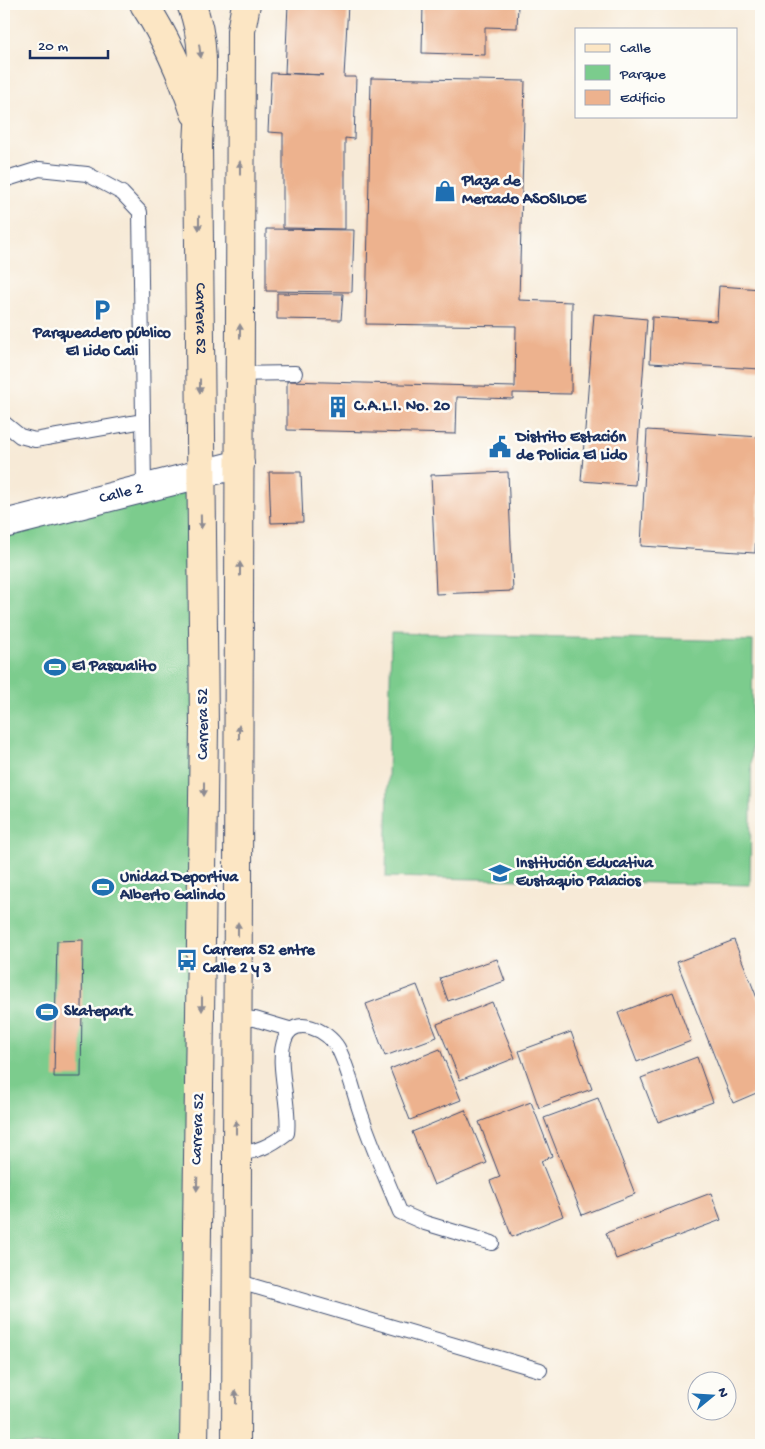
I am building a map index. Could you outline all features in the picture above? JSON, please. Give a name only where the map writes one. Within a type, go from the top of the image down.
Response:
[{"type":"main road","points":[[144,4],[160,28],[178,67],[198,122]]},
{"type":"main road","name":"Carrera 52","points":[[191,4],[195,14],[203,69],[198,122],[204,727],[194,1445]]},
{"type":"main road","points":[[236,1445],[241,32],[246,4]]},
{"type":"street","name":"Calle 2","points":[[4,524],[240,464]]},
{"type":"lane","points":[[4,180],[39,169],[87,174],[122,193],[140,212],[144,488]]},
{"type":"lane","points":[[239,374],[295,373]]},
{"type":"lane","points":[[4,423],[20,436],[35,440],[143,421]]},
{"type":"lane","points":[[237,1018],[255,1019],[289,1029],[298,1025],[319,1030],[338,1047],[373,1149],[400,1212],[425,1223],[492,1243]]},
{"type":"lane","points":[[236,1154],[254,1153],[287,1133],[289,1117],[282,1078],[284,1041],[289,1029]]},
{"type":"lane","points":[[236,1281],[540,1370]]},
{"type":"green space","name":"Unidad Deportiva Alberto Galindo","points":[[201,473],[194,1445],[4,1445],[4,524]]},
{"type":"green space","points":[[391,633],[753,641],[750,885],[386,877]]},
{"type":"building","points":[[288,4],[348,4],[344,77],[356,77],[354,139],[345,138],[345,229],[283,228],[283,133],[268,132],[271,73],[323,75],[285,73]]},
{"type":"building","points":[[423,4],[518,4],[517,28],[485,27],[485,55],[422,53]]},
{"type":"building","name":"Plaza de Mercado ASOSILOE","points":[[371,78],[525,81],[519,300],[572,302],[571,394],[513,393],[513,399],[457,397],[456,434],[287,430],[287,381],[515,387],[516,326],[366,324]]},
{"type":"building","points":[[266,229],[354,230],[352,292],[266,291]]},
{"type":"building","points":[[719,286],[761,289],[761,369],[650,363],[652,317],[717,321]]},
{"type":"building","points":[[277,293],[343,294],[341,320],[277,319]]},
{"type":"building","points":[[594,314],[647,319],[635,485],[581,481]]},
{"type":"building","points":[[647,430],[761,437],[755,553],[641,546]]},
{"type":"building","points":[[269,472],[301,472],[303,522],[271,523]]},
{"type":"building","points":[[508,472],[513,591],[436,594],[431,475]]},
{"type":"building","points":[[83,940],[81,1077],[54,1077],[57,941]]},
{"type":"building","points":[[734,940],[761,1008],[761,1091],[733,1103],[677,962]]},
{"type":"building","points":[[497,959],[505,981],[448,1001],[440,978]]},
{"type":"building","points":[[417,985],[437,1037],[385,1056],[366,1004]]},
{"type":"building","points":[[673,992],[691,1041],[637,1062],[618,1013]]},
{"type":"building","points":[[492,1002],[515,1058],[460,1080],[437,1024]]},
{"type":"building","points":[[571,1032],[592,1089],[539,1108],[519,1051]]},
{"type":"building","points":[[440,1049],[461,1100],[410,1120],[390,1069]]},
{"type":"building","points":[[697,1057],[713,1102],[658,1122],[641,1078]]},
{"type":"building","points":[[598,1098],[635,1194],[582,1215],[544,1118]]},
{"type":"building","points":[[531,1102],[552,1156],[541,1161],[563,1216],[512,1237],[490,1181],[500,1177],[479,1122]]},
{"type":"building","points":[[465,1110],[487,1163],[434,1185],[412,1132]]},
{"type":"building","points":[[711,1193],[721,1220],[616,1259],[606,1233]]},
{"type":"place","name":"Plaza de Mercado ASOSILOE","points":[[445,191]]},
{"type":"place","name":"Parqueadero público El Lido Cali","points":[[102,310]]},
{"type":"place","name":"C.A.L.I. No. 20","points":[[338,407]]},
{"type":"place","name":"Distrito Estación de Policia El Lido","points":[[500,447]]},
{"type":"place","name":"El Pascualito","points":[[55,667]]},
{"type":"place","name":"Institución Educativa Eustaquio Palacios","points":[[500,873]]},
{"type":"place","name":"Unidad Deportiva Alberto Galindo","points":[[103,887]]},
{"type":"place","name":"Carrera 52 entre Calle 2 y 3","points":[[187,960]]},
{"type":"place","name":"Skatepark","points":[[47,1012]]}]
